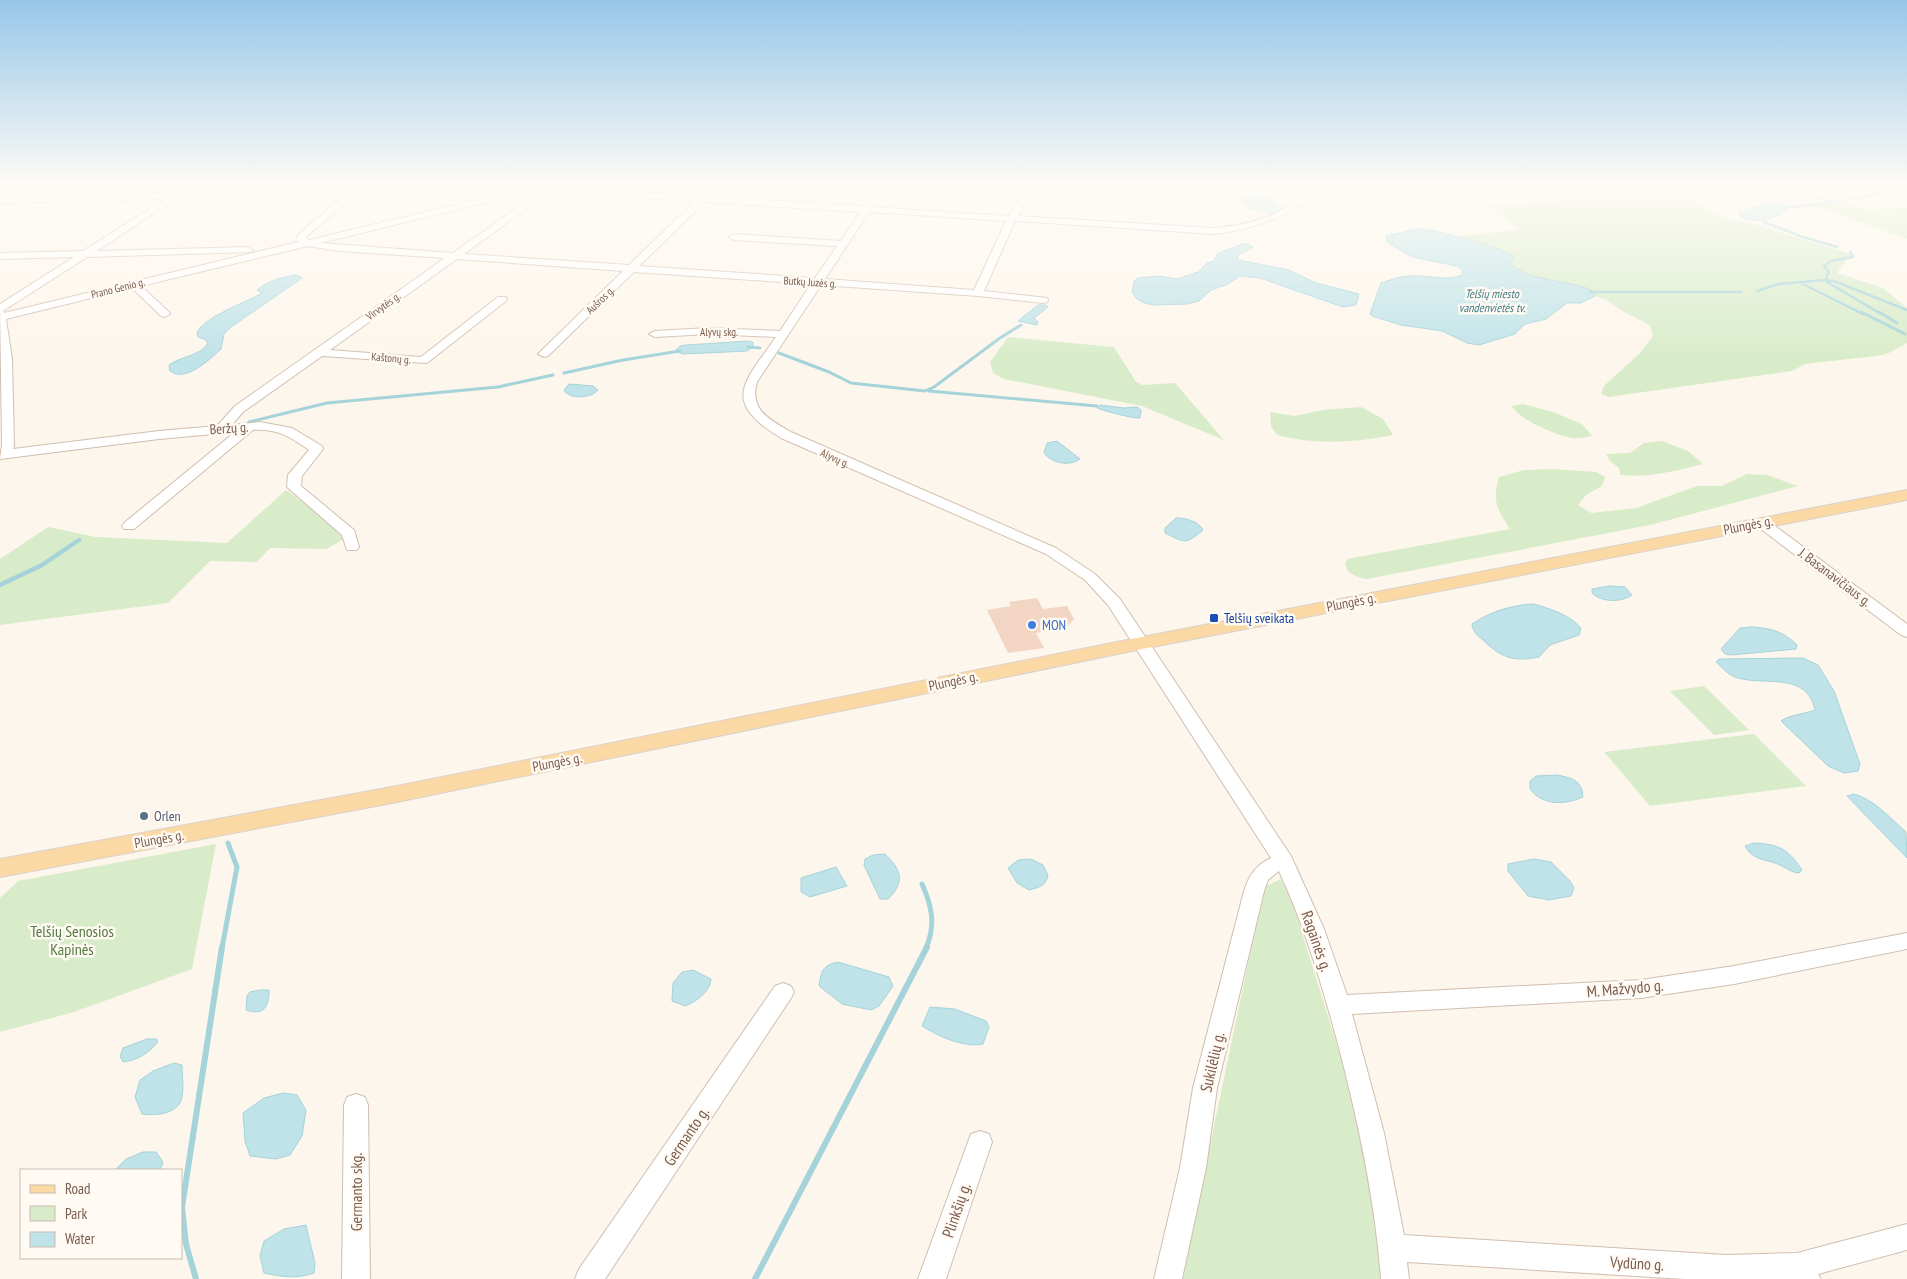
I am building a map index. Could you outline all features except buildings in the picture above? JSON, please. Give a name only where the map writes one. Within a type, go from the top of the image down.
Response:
[{"type":"main road","name":"Plungės g.","points":[[0,868],[392,795],[1142,642],[1907,495]]},
{"type":"street","points":[[2,455],[8,445],[6,359],[0,314],[102,243]]},
{"type":"street","name":"Butkų Juzės g.","points":[[308,243],[339,248],[978,293],[1043,300]]},
{"type":"street","name":"Prano Genio g.","points":[[0,314],[308,243]]},
{"type":"street","name":"Virvytės g.","points":[[221,429],[239,409],[470,243]]},
{"type":"street","name":"Aušros g.","points":[[544,354],[658,243]]},
{"type":"street","points":[[822,243],[842,244]]},
{"type":"street","points":[[978,293],[1001,243]]},
{"type":"street","name":"Alyvų g.","points":[[842,244],[747,392],[750,404],[765,422],[786,435],[1051,551],[1090,577],[1107,593],[1142,642]]},
{"type":"street","points":[[0,256],[243,250],[254,251],[258,254]]},
{"type":"street","points":[[133,284],[165,314]]},
{"type":"street","name":"Kaštonų g.","points":[[319,352],[422,361],[502,299]]},
{"type":"street","name":"Alyvų skg.","points":[[655,334],[709,331],[784,334]]},
{"type":"street","name":"Beržų g.","points":[[2,455],[85,443],[221,429],[260,426],[292,432],[317,449],[295,475],[294,487],[349,533],[352,547]]},
{"type":"street","points":[[129,526],[249,427]]},
{"type":"street","name":"J. Basanavičiaus g.","points":[[1762,522],[1907,632]]},
{"type":"street","name":"Ragainės g.","points":[[1142,642],[1284,861],[1300,894],[1314,930],[1338,1005],[1372,1127],[1393,1248],[1395,1279]]},
{"type":"street","name":"Sukilėlių g.","points":[[1168,1279],[1193,1168],[1205,1088],[1254,891],[1258,877],[1269,867],[1284,861]]},
{"type":"street","name":"M. Mažvydo g.","points":[[1338,1005],[1641,989],[1734,975],[1907,942]]},
{"type":"street","name":"Germanto g.","points":[[589,1279],[783,992]]},
{"type":"street","name":"Germanto skg.","points":[[356,1105],[356,1279]]},
{"type":"street","name":"Plinkšių g.","points":[[932,1279],[980,1142]]},
{"type":"street","name":"Vydūno g.","points":[[1393,1248],[1802,1272],[1907,1237]]},
{"type":"green space","points":[[1475,243],[1814,243],[1851,254],[1837,273],[1883,288],[1907,308],[1907,343],[1883,355],[1805,364],[1792,371],[1608,397],[1601,394],[1604,386],[1639,354],[1653,336],[1650,325],[1624,312],[1606,300],[1595,296],[1594,292],[1550,281],[1519,270],[1510,264],[1514,256]]},
{"type":"green space","points":[[1008,337],[1114,347],[1136,382],[1143,385],[1175,383],[1224,440],[1142,406],[1004,379],[993,373],[990,362]]},
{"type":"green space","points":[[1523,404],[1553,412],[1582,424],[1592,436],[1572,438],[1539,426],[1522,416],[1512,406]]},
{"type":"green space","points":[[1361,407],[1383,419],[1393,435],[1364,440],[1321,442],[1277,435],[1271,426],[1270,412],[1294,416],[1323,410]]},
{"type":"green space","points":[[1662,441],[1688,451],[1703,464],[1651,475],[1620,475],[1619,468],[1610,461],[1606,454],[1630,453],[1644,443]]},
{"type":"green space","points":[[1554,469],[1596,472],[1605,477],[1602,486],[1586,495],[1578,505],[1591,513],[1636,508],[1697,486],[1722,486],[1747,474],[1767,475],[1798,486],[1650,525],[1367,579],[1353,575],[1345,565],[1347,559],[1510,529],[1497,504],[1496,493],[1499,477],[1524,470]]},
{"type":"green space","points":[[286,490],[337,527],[344,539],[326,549],[270,548],[257,562],[210,561],[168,603],[0,625],[0,559],[48,527],[96,537],[227,543]]},
{"type":"green space","points":[[1704,686],[1749,730],[1714,735],[1670,691]]},
{"type":"green space","points":[[1754,734],[1806,786],[1650,806],[1604,752]]},
{"type":"green space","name":"Telšių Senosios Kapinės","points":[[216,844],[192,969],[74,1012],[0,1032],[0,898],[18,881]]},
{"type":"green space","points":[[1281,879],[1294,907],[1341,1058],[1362,1151],[1383,1279],[1182,1279],[1264,887]]},
{"type":"water","points":[[1246,243],[1253,247],[1238,255],[1238,260],[1289,270],[1316,283],[1359,294],[1356,305],[1343,307],[1260,278],[1240,276],[1226,285],[1211,290],[1199,301],[1187,304],[1154,305],[1144,303],[1137,299],[1132,292],[1134,281],[1138,278],[1159,276],[1177,279],[1198,272],[1207,263],[1214,261],[1218,253]]},
{"type":"water","name":"Telšių miesto vandenvietės tv.","points":[[1388,243],[1480,243],[1514,256],[1510,264],[1530,275],[1584,288],[1595,292],[1595,296],[1581,303],[1567,303],[1546,319],[1525,324],[1515,334],[1479,345],[1467,343],[1442,331],[1401,325],[1370,314],[1381,283],[1408,276],[1445,278],[1462,275],[1462,270],[1457,266],[1412,257]]},
{"type":"water","points":[[297,275],[302,278],[231,327],[224,334],[221,349],[204,364],[183,374],[176,374],[170,371],[169,365],[201,351],[205,347],[208,343],[198,337],[197,333],[208,321],[262,293],[257,290],[271,281]]},
{"type":"water","points":[[1038,305],[1046,305],[1048,307],[1034,318],[1038,322],[1037,325],[1018,321]]},
{"type":"water","points":[[753,342],[753,347],[747,351],[683,354],[675,351],[680,346],[686,345]]},
{"type":"water","points":[[569,384],[593,386],[598,390],[591,395],[575,397],[564,390]]},
{"type":"water","points":[[1100,405],[1124,408],[1137,407],[1141,410],[1140,418],[1097,408]]},
{"type":"water","points":[[1057,441],[1080,459],[1071,463],[1061,463],[1047,456],[1044,453],[1047,443]]},
{"type":"water","points":[[1176,518],[1198,524],[1203,530],[1189,540],[1177,539],[1165,533],[1165,528]]},
{"type":"water","points":[[1609,586],[1625,587],[1632,595],[1617,600],[1606,600],[1592,593],[1592,589]]},
{"type":"water","points":[[1533,604],[1571,619],[1581,628],[1579,635],[1550,645],[1539,657],[1515,659],[1496,651],[1477,635],[1473,629],[1472,624],[1493,613],[1517,606]]},
{"type":"water","points":[[1740,628],[1770,629],[1781,633],[1797,645],[1796,649],[1725,654],[1721,649]]},
{"type":"water","points":[[1803,658],[1818,665],[1834,691],[1860,764],[1858,771],[1844,773],[1828,766],[1781,721],[1815,710],[1811,698],[1803,690],[1784,682],[1749,680],[1735,677],[1716,662],[1719,659]]},
{"type":"water","points":[[1557,775],[1567,777],[1578,783],[1583,797],[1569,802],[1548,801],[1535,795],[1530,789],[1530,781],[1536,776]]},
{"type":"water","points":[[1854,794],[1869,800],[1906,832],[1907,858],[1847,796]]},
{"type":"water","points":[[1754,843],[1776,846],[1782,849],[1792,857],[1802,870],[1799,873],[1794,872],[1756,857],[1745,846]]},
{"type":"water","points":[[885,854],[895,865],[899,881],[894,893],[888,899],[880,899],[864,865],[865,859],[873,855]]},
{"type":"water","points":[[1031,859],[1043,865],[1048,875],[1046,882],[1042,886],[1029,890],[1017,883],[1008,868],[1018,860]]},
{"type":"water","points":[[1534,859],[1551,862],[1570,881],[1574,888],[1571,896],[1549,900],[1528,896],[1508,871],[1508,864]]},
{"type":"water","points":[[836,867],[847,886],[810,897],[801,892],[801,878]]},
{"type":"water","points":[[838,962],[889,977],[893,986],[879,1006],[871,1010],[842,1004],[819,986],[821,976],[826,967]]},
{"type":"water","points":[[693,970],[711,979],[708,988],[698,999],[685,1006],[672,1001],[673,983],[682,972]]},
{"type":"water","points":[[269,990],[268,1001],[264,1009],[257,1012],[246,1010],[247,996],[250,992]]},
{"type":"water","points":[[930,1007],[955,1009],[986,1021],[989,1027],[983,1044],[959,1043],[935,1034],[922,1026]]},
{"type":"water","points":[[147,1039],[156,1039],[158,1042],[143,1055],[134,1060],[123,1062],[120,1056],[123,1048]]},
{"type":"water","points":[[174,1063],[182,1065],[183,1089],[180,1103],[166,1113],[142,1114],[135,1097],[140,1080],[153,1071]]},
{"type":"water","points":[[283,1093],[297,1095],[306,1110],[302,1136],[290,1155],[276,1159],[250,1156],[245,1141],[243,1113],[264,1098]]},
{"type":"water","points":[[143,1152],[156,1152],[163,1162],[160,1169],[116,1169],[126,1159]]},
{"type":"water","points":[[306,1225],[315,1263],[314,1273],[289,1277],[264,1273],[260,1256],[264,1241],[284,1229]]},
{"type":"waterway","points":[[1822,243],[1837,247]]},
{"type":"waterway","points":[[1825,280],[1829,272],[1824,266],[1831,261],[1853,257],[1850,252]]},
{"type":"waterway","points":[[1799,282],[1825,280]]},
{"type":"waterway","points":[[1825,280],[1834,281],[1907,310]]},
{"type":"waterway","points":[[1757,291],[1779,284],[1799,282]]},
{"type":"waterway","points":[[1799,282],[1863,314]]},
{"type":"waterway","points":[[1827,282],[1881,314]]},
{"type":"waterway","points":[[1590,292],[1741,292]]},
{"type":"waterway","points":[[1861,312],[1905,334]]},
{"type":"waterway","points":[[1879,312],[1897,323]]},
{"type":"waterway","points":[[779,353],[829,372],[851,383],[925,391],[934,387],[1000,338],[1021,325]]},
{"type":"waterway","points":[[748,347],[760,348]]},
{"type":"waterway","points":[[564,373],[623,360],[680,351]]},
{"type":"waterway","points":[[249,422],[327,403],[498,387],[553,375]]},
{"type":"waterway","points":[[929,391],[1097,406]]},
{"type":"waterway","points":[[0,585],[42,565],[79,540]]},
{"type":"waterway","points":[[222,948],[237,867],[228,843]]},
{"type":"waterway","points":[[922,884],[928,900],[932,923],[926,948]]},
{"type":"waterway","points":[[196,1279],[186,1244],[182,1207],[222,947]]},
{"type":"waterway","points":[[755,1279],[927,947]]},
{"type":"place","name":"Telšių sveikata","points":[[1214,618]]},
{"type":"place","name":"MON","points":[[1032,625]]},
{"type":"place","name":"Orlen","points":[[144,816]]}]
